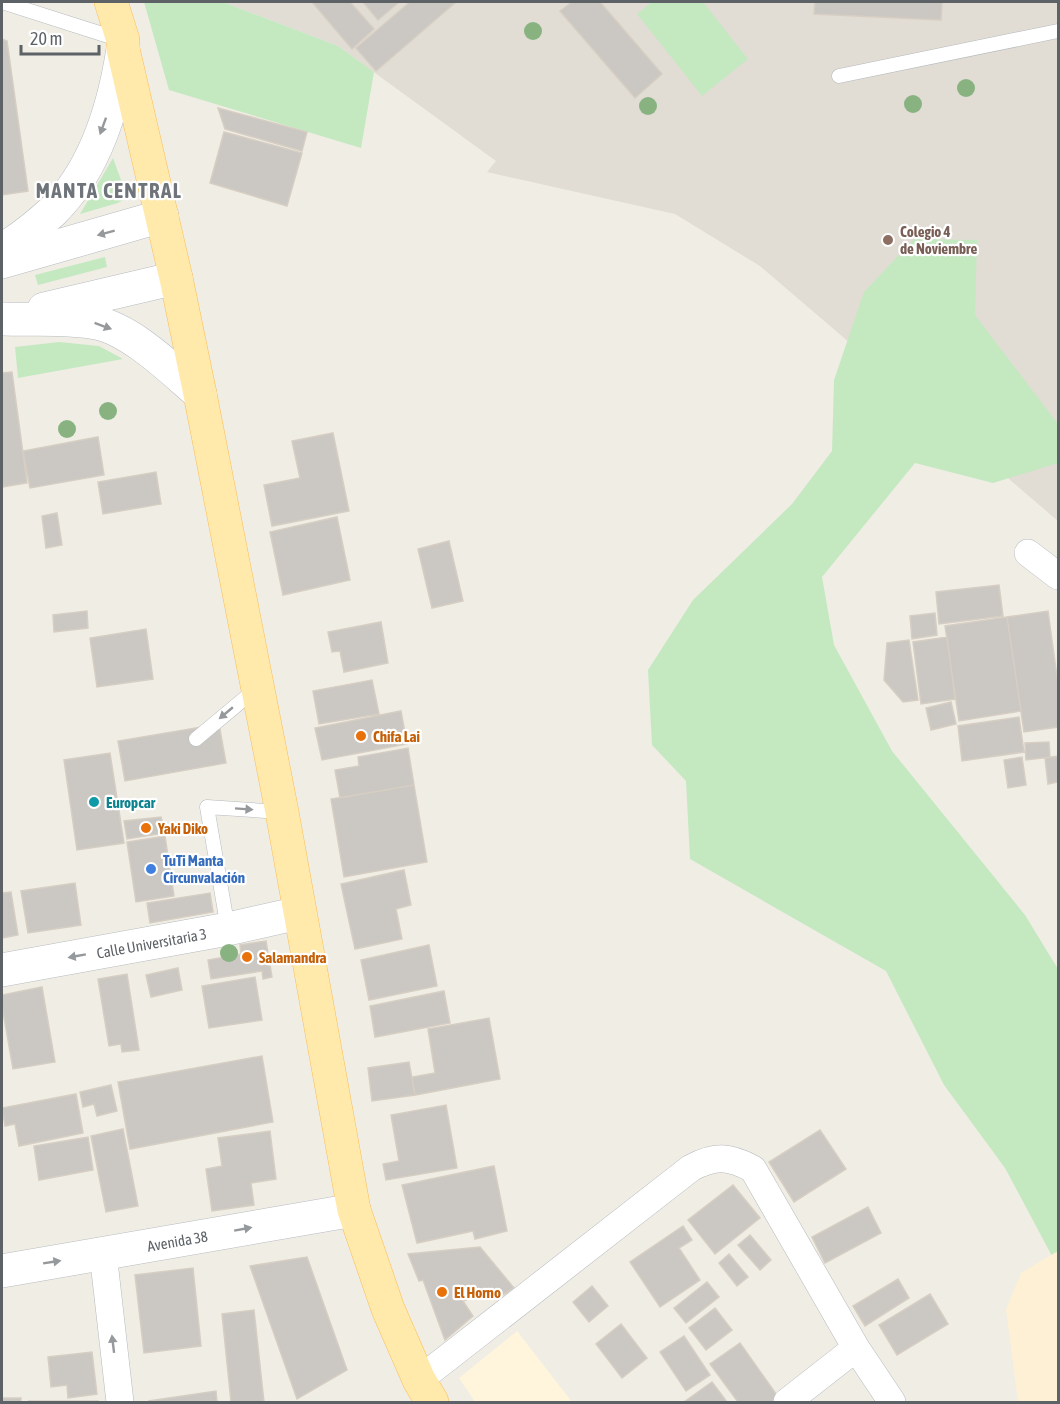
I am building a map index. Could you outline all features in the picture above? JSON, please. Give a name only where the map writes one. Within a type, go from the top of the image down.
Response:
[{"type":"main road","points":[[111,2],[162,216],[200,394],[282,812],[354,1210],[388,1309],[425,1391]]},
{"type":"main road","points":[[2,250],[26,235],[54,210],[78,181],[94,151],[117,86],[123,45]]},
{"type":"main road","points":[[2,262],[162,216]]},
{"type":"main road","points":[[2,319],[176,278]]},
{"type":"main road","points":[[2,319],[71,320],[99,323],[123,334],[149,351],[200,394]]},
{"type":"main road","name":"Calle Universitaria 3","points":[[2,970],[228,929],[299,913]]},
{"type":"main road","name":"Avenida 38","points":[[2,1271],[354,1210]]},
{"type":"street","points":[[1028,553],[1059,576]]},
{"type":"street","points":[[425,1391],[691,1168],[706,1160],[718,1158],[738,1161],[753,1169],[856,1348],[892,1402]]},
{"type":"street","points":[[103,1253],[120,1402]]},
{"type":"street","points":[[787,1402],[856,1348]]},
{"type":"lane","points":[[2,2],[123,45]]},
{"type":"lane","points":[[839,76],[1059,31]]},
{"type":"lane","points":[[196,739],[257,687]]},
{"type":"lane","points":[[228,929],[207,807],[282,812]]},
{"type":"shaded area","name":"Colegio 4 de Noviembre","points":[[223,2],[1058,2],[1058,521],[760,266],[675,214],[487,172],[496,161],[338,46]]},
{"type":"shaded area","points":[[517,1331],[572,1402],[475,1402],[459,1378]]},
{"type":"green space","points":[[144,2],[223,2],[338,46],[374,72],[361,148],[169,90]]},
{"type":"green space","points":[[652,2],[703,2],[748,59],[702,96],[637,14]]},
{"type":"green space","points":[[113,158],[125,191],[123,200],[80,214]]},
{"type":"green space","points":[[914,239],[977,240],[975,315],[1058,424],[1058,463],[993,483],[915,463],[822,577],[834,645],[892,751],[1025,915],[1058,969],[1058,1251],[1052,1256],[1005,1168],[944,1085],[886,971],[690,859],[686,781],[652,745],[648,670],[693,600],[792,504],[832,451],[834,380],[864,292]]},
{"type":"green space","points":[[105,257],[107,267],[38,285],[35,275]]},
{"type":"green space","points":[[59,342],[99,346],[123,359],[18,378],[15,347]]},
{"type":"sand","points":[[1058,1251],[1058,1402],[1018,1402],[1006,1309],[1021,1273]]},
{"type":"building","points":[[312,2],[350,2],[374,29],[352,49]]},
{"type":"building","points":[[363,2],[399,2],[378,20]]},
{"type":"building","points":[[410,2],[456,2],[376,71],[356,48]]},
{"type":"building","points":[[572,2],[600,2],[662,74],[635,98],[560,11]]},
{"type":"building","points":[[815,2],[942,2],[941,20],[814,14]]},
{"type":"building","points":[[2,39],[7,41],[28,191],[2,195]]},
{"type":"building","points":[[218,108],[307,132],[302,151],[225,129]]},
{"type":"building","points":[[224,132],[302,153],[287,206],[210,183]]},
{"type":"building","points":[[12,372],[27,483],[2,487],[2,373]]},
{"type":"building","points":[[333,433],[349,511],[272,526],[264,485],[300,478],[292,441]]},
{"type":"building","points":[[98,437],[104,475],[30,488],[23,451]]},
{"type":"building","points":[[156,472],[161,504],[103,514],[98,482]]},
{"type":"building","points":[[57,513],[62,545],[46,548],[42,516]]},
{"type":"building","points":[[337,517],[350,580],[283,595],[270,532]]},
{"type":"building","points":[[449,541],[463,601],[432,608],[418,549]]},
{"type":"building","points":[[999,585],[1003,616],[939,624],[936,592]]},
{"type":"building","points":[[87,611],[88,628],[54,632],[53,615]]},
{"type":"building","points":[[1048,611],[1058,684],[1058,727],[1024,732],[1007,617]]},
{"type":"building","points":[[935,613],[937,635],[912,639],[910,616]]},
{"type":"building","points":[[1007,617],[1021,711],[959,721],[945,626]]},
{"type":"building","points":[[381,622],[388,663],[344,672],[340,651],[332,652],[328,632]]},
{"type":"building","points":[[146,629],[153,679],[97,687],[90,638]]},
{"type":"building","points":[[947,637],[955,699],[921,704],[913,642]]},
{"type":"building","points":[[909,640],[918,700],[903,702],[884,680],[887,643]]},
{"type":"building","points":[[372,680],[379,714],[319,724],[313,691]]},
{"type":"building","points":[[951,702],[956,724],[931,730],[926,708]]},
{"type":"building","name":"Chifa Lai","points":[[401,711],[407,744],[322,760],[315,728]]},
{"type":"building","points":[[1019,717],[1024,752],[962,761],[958,726]]},
{"type":"building","points":[[219,724],[226,763],[125,781],[118,741]]},
{"type":"building","points":[[1049,742],[1050,757],[1026,760],[1025,743]]},
{"type":"building","name":"Chifa Lai","points":[[408,748],[414,785],[340,798],[335,770],[359,766],[358,757]]},
{"type":"building","name":"Europcar","points":[[110,753],[124,843],[77,850],[64,760]]},
{"type":"building","points":[[1058,756],[1058,782],[1048,784],[1045,758]]},
{"type":"building","points":[[1022,757],[1026,785],[1008,788],[1004,760]]},
{"type":"building","points":[[414,785],[427,862],[344,877],[331,799]]},
{"type":"building","points":[[161,817],[165,833],[127,839],[124,821]]},
{"type":"building","name":"TuTi Manta Circunvalación","points":[[165,836],[174,896],[136,902],[127,842]]},
{"type":"building","points":[[404,870],[411,905],[396,909],[402,939],[355,949],[341,884]]},
{"type":"building","points":[[75,883],[81,925],[28,933],[21,891]]},
{"type":"building","points":[[11,892],[18,935],[2,938],[2,893]]},
{"type":"building","points":[[210,893],[213,912],[150,923],[147,903]]},
{"type":"building","name":"Salamandra","points":[[266,941],[272,977],[263,979],[262,971],[211,979],[208,960],[241,954],[240,945]]},
{"type":"building","points":[[429,945],[437,986],[369,1000],[361,960]]},
{"type":"building","points":[[178,968],[182,990],[151,997],[146,975]]},
{"type":"building","points":[[127,974],[139,1050],[122,1052],[121,1044],[109,1046],[98,979]]},
{"type":"building","points":[[255,977],[262,1020],[209,1028],[202,986]]},
{"type":"building","points":[[42,987],[55,1062],[13,1069],[2,995]]},
{"type":"building","points":[[444,991],[450,1023],[375,1037],[370,1006]]},
{"type":"building","points":[[489,1018],[500,1079],[415,1095],[412,1077],[435,1073],[428,1029]]},
{"type":"building","points":[[262,1056],[273,1122],[130,1149],[118,1082]]},
{"type":"building","points":[[409,1062],[415,1095],[372,1101],[368,1068]]},
{"type":"building","points":[[111,1085],[117,1111],[97,1116],[94,1104],[83,1107],[80,1092]]},
{"type":"building","points":[[76,1094],[83,1133],[19,1146],[15,1124],[5,1126],[2,1108]]},
{"type":"building","points":[[446,1105],[457,1168],[386,1180],[383,1164],[399,1161],[391,1115]]},
{"type":"building","points":[[123,1129],[138,1206],[106,1212],[91,1136]]},
{"type":"building","points":[[820,1130],[846,1169],[794,1202],[769,1162]]},
{"type":"building","points":[[270,1131],[276,1179],[251,1183],[254,1205],[212,1211],[206,1169],[222,1166],[218,1138]]},
{"type":"building","points":[[88,1137],[93,1170],[39,1180],[34,1146]]},
{"type":"building","points":[[494,1166],[507,1231],[475,1239],[473,1231],[417,1243],[402,1185]]},
{"type":"building","points":[[733,1185],[760,1218],[715,1254],[688,1220]]},
{"type":"building","points":[[868,1207],[881,1233],[825,1263],[812,1237]]},
{"type":"building","points":[[683,1226],[692,1240],[679,1248],[700,1280],[660,1307],[630,1262]]},
{"type":"building","points":[[750,1235],[771,1260],[760,1270],[738,1245]]},
{"type":"building","points":[[480,1247],[514,1288],[498,1298],[492,1290],[463,1301],[473,1316],[445,1340],[423,1280],[419,1281],[408,1254]]},
{"type":"building","points":[[729,1254],[748,1277],[737,1286],[719,1263]]},
{"type":"building","points":[[307,1257],[347,1370],[297,1399],[250,1266]]},
{"type":"building","points":[[193,1268],[201,1346],[144,1353],[135,1275]]},
{"type":"building","points":[[898,1279],[909,1298],[865,1326],[853,1306]]},
{"type":"building","points":[[707,1282],[719,1297],[686,1323],[674,1308]]},
{"type":"building","points":[[592,1286],[608,1306],[589,1322],[573,1302]]},
{"type":"building","points":[[930,1294],[948,1324],[897,1355],[879,1325]]},
{"type":"building","points":[[715,1308],[732,1330],[706,1350],[689,1328]]},
{"type":"building","points":[[254,1310],[264,1402],[231,1402],[222,1314]]},
{"type":"building","points":[[621,1324],[647,1358],[622,1378],[596,1344]]},
{"type":"building","points":[[684,1336],[710,1375],[686,1391],[660,1352]]},
{"type":"building","points":[[740,1343],[781,1401],[738,1402],[710,1364]]},
{"type":"building","points":[[92,1352],[97,1394],[68,1398],[67,1385],[51,1387],[48,1357]]},
{"type":"building","points":[[712,1382],[727,1402],[684,1402]]},
{"type":"building","points":[[216,1391],[217,1402],[149,1402],[149,1401]]},
{"type":"building","points":[[2,1398],[21,1398],[21,1402],[2,1402]]},
{"type":"building","points":[[28,1401],[98,1401],[98,1402]]},
{"type":"place","name":"Colegio 4 de Noviembre","points":[[888,240]]},
{"type":"place","name":"Chifa Lai","points":[[361,736]]},
{"type":"place","name":"Europcar","points":[[94,802]]},
{"type":"place","name":"Yaki Diko","points":[[146,828]]},
{"type":"place","name":"TuTi Manta Circunvalación","points":[[151,869]]},
{"type":"place","name":"Salamandra","points":[[247,957]]},
{"type":"place","name":"El Horno","points":[[442,1292]]},
{"type":"district","name":"MANTA CENTRAL","points":[[109,190]]}]
